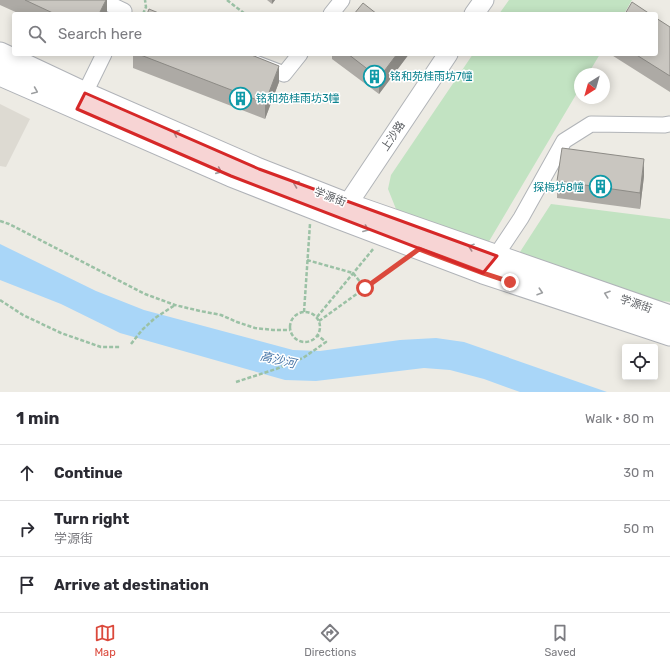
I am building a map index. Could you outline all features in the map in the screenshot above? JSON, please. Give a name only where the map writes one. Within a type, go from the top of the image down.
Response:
[{"type":"main road","name":"学源街","points":[[0,54],[81,101],[231,176],[311,207],[343,211],[497,256],[670,316]]},
{"type":"main road","name":"学源街","points":[[0,74],[81,101],[259,169],[343,211],[384,236],[483,273],[670,335]]},
{"type":"street","points":[[101,0],[123,12]]},
{"type":"street","points":[[333,12],[342,0]]},
{"type":"street","points":[[475,12],[484,0]]},
{"type":"street","points":[[81,101],[103,56]]},
{"type":"street","points":[[237,56],[284,74],[298,56]]},
{"type":"street","name":"上沙路","points":[[343,211],[447,56]]},
{"type":"street","points":[[483,273],[497,256],[521,218],[564,141],[591,124],[670,124]]},
{"type":"path","points":[[144,12],[146,7],[146,0]]},
{"type":"path","points":[[227,0],[242,12]]},
{"type":"path","points":[[304,312],[311,207]]},
{"type":"path","points":[[0,221],[9,224],[145,294],[175,305],[221,315],[255,328],[290,330]]},
{"type":"path","points":[[317,317],[384,236]]},
{"type":"path","points":[[319,321],[419,249]]},
{"type":"path","points":[[307,260],[353,273],[365,288]]},
{"type":"path","points":[[0,300],[23,315],[61,333],[101,347],[121,347]]},
{"type":"path","points":[[131,344],[142,330],[155,318],[175,305]]},
{"type":"path","points":[[304,312],[308,312],[317,317],[320,326],[314,339],[304,342],[296,338],[290,330],[290,324],[294,316],[304,312]]},
{"type":"path","points":[[236,382],[303,358],[326,342],[317,335]]},
{"type":"highlighted area","points":[[85,93],[259,169],[497,256],[483,273],[231,176],[77,109]]},
{"type":"shaded area","points":[[0,104],[30,119],[6,167],[0,166]]},
{"type":"green space","points":[[509,0],[632,0],[625,12],[500,12]]},
{"type":"green space","points":[[472,56],[599,56],[592,68],[574,68],[574,98],[488,243],[398,214],[388,189],[391,175]]},
{"type":"green space","points":[[551,204],[670,219],[670,302],[655,300],[518,255]]},
{"type":"water","name":"高沙河","points":[[0,244],[96,291],[144,310],[293,350],[320,351],[400,340],[436,338],[464,342],[607,392],[520,392],[484,379],[450,370],[424,368],[316,381],[285,380],[120,333],[61,304],[0,280]]},
{"type":"building","points":[[25,0],[106,0],[100,12],[51,12]]},
{"type":"building","points":[[632,2],[647,12],[626,12]]},
{"type":"building","points":[[363,3],[374,12],[356,12]]},
{"type":"building","points":[[149,9],[156,12],[148,12]]},
{"type":"building","points":[[658,19],[670,27],[670,76],[638,56],[658,56]]},
{"type":"building","points":[[143,56],[254,56],[279,66],[265,103]]},
{"type":"building","points":[[351,56],[396,56],[379,78]]},
{"type":"building","points":[[562,148],[644,159],[640,193],[557,181]]},
{"type":"place","name":"铭和苑桂雨坊7幢","points":[[374,76]]},
{"type":"place","name":"铭和苑桂雨坊3幢","points":[[241,98]]},
{"type":"place","name":"探梅坊8幢","points":[[600,187]]},
{"type":"route","points":[[365,288],[419,249],[510,282]]}]
